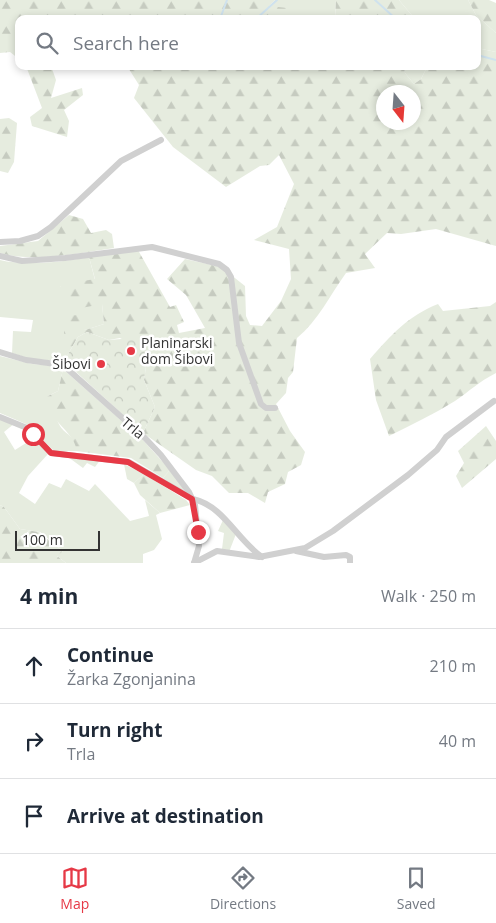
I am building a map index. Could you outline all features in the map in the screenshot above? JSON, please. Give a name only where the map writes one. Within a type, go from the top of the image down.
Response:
[{"type":"street","points":[[0,242],[20,241],[38,236],[52,227],[121,161],[161,140]]},
{"type":"street","points":[[0,256],[22,260],[65,258],[140,246],[152,247],[219,264],[227,270],[231,277],[238,343],[261,404],[266,408],[275,408]]},
{"type":"street","name":"Trla","points":[[0,352],[26,360],[58,362],[145,438],[175,472],[192,499],[198,532],[198,551],[194,563]]},
{"type":"street","points":[[194,563],[216,551],[262,557],[296,551],[333,531],[408,475],[437,450],[446,437],[494,401]]},
{"type":"street","points":[[0,417],[27,428],[51,453],[128,462],[192,499],[199,501],[228,521],[255,552],[262,557]]},
{"type":"street","points":[[296,551],[324,557],[346,555],[350,557],[350,563]]},
{"type":"green space","points":[[0,0],[275,0],[269,6],[287,8],[290,15],[15,15],[15,56],[10,52],[0,53]]},
{"type":"green space","points":[[275,0],[336,0],[335,15],[287,15],[269,6]]},
{"type":"green space","points":[[336,0],[399,0],[412,15],[335,15]]},
{"type":"green space","points":[[399,0],[468,0],[476,15],[412,15]]},
{"type":"green space","points":[[468,0],[489,0],[496,3],[496,33],[481,20],[481,15],[476,15]]},
{"type":"green space","points":[[481,20],[496,33],[496,52],[481,49]]},
{"type":"green space","points":[[481,49],[496,52],[496,246],[436,229],[401,234],[387,233],[365,254],[375,268],[346,273],[318,316],[297,338],[293,372],[288,378],[286,393],[276,404],[290,431],[305,452],[301,465],[288,472],[285,484],[268,492],[265,503],[248,493],[229,493],[212,476],[196,470],[143,433],[155,407],[144,380],[148,353],[120,338],[109,340],[87,332],[78,337],[64,361],[64,316],[78,315],[85,330],[104,324],[102,304],[76,309],[67,300],[60,285],[95,279],[89,257],[138,250],[170,307],[176,305],[184,322],[177,325],[179,333],[205,328],[186,295],[167,279],[185,259],[221,267],[245,286],[246,316],[250,325],[262,326],[281,301],[291,279],[289,249],[254,240],[277,227],[294,184],[279,155],[269,165],[260,166],[226,187],[173,147],[134,98],[139,85],[130,70],[405,70],[414,84],[421,79],[426,70],[481,70]]},
{"type":"green space","points":[[28,70],[52,70],[56,80],[51,98],[82,88],[83,95],[64,110],[69,121],[67,137],[32,126],[30,117],[42,108]]},
{"type":"green space","points":[[405,70],[426,70],[421,79],[414,84]]},
{"type":"green space","points":[[9,118],[17,123],[14,162],[8,173],[0,171],[0,119]]},
{"type":"green space","points":[[69,215],[83,219],[91,233],[106,230],[112,234],[114,248],[41,257],[13,256],[0,253],[0,246],[38,241]]},
{"type":"green space","points":[[89,257],[95,280],[60,286],[102,304],[104,324],[85,330],[64,316],[64,361],[31,359],[12,353],[13,331],[31,332],[33,320],[0,317],[0,260],[21,263],[44,263]]},
{"type":"green space","points":[[496,302],[496,373],[447,406],[389,436],[376,400],[370,359],[409,320],[438,304],[443,311],[490,306]]},
{"type":"green space","points":[[87,332],[109,340],[133,338],[148,353],[144,380],[155,407],[143,433],[64,361],[78,337]]},
{"type":"green space","points":[[0,356],[32,364],[56,366],[63,369],[58,391],[48,396],[60,426],[75,442],[76,451],[54,451],[26,424],[0,413]]},
{"type":"green space","points":[[63,369],[142,439],[170,470],[163,478],[131,458],[76,451],[73,440],[47,409],[44,402],[48,396],[58,391]]},
{"type":"green space","points":[[0,419],[15,423],[4,432],[15,450],[34,438],[48,454],[28,476],[19,493],[35,504],[49,483],[61,488],[66,479],[89,491],[95,484],[130,521],[149,516],[145,500],[160,513],[156,515],[162,539],[154,550],[143,554],[143,563],[66,563],[56,555],[63,551],[40,532],[20,529],[4,507],[0,505]]},
{"type":"green space","points":[[486,426],[496,441],[496,459],[462,488],[456,476],[464,463],[458,451]]},
{"type":"green space","points":[[68,457],[101,459],[95,467],[87,463],[83,468]]},
{"type":"green space","points":[[124,464],[144,474],[134,483],[127,479]]},
{"type":"green space","points":[[170,470],[185,488],[182,491],[163,478]]},
{"type":"green space","points":[[144,474],[186,500],[190,505],[160,513],[140,495],[134,483]]},
{"type":"green space","points":[[0,505],[4,507],[20,529],[39,532],[63,551],[57,556],[66,563],[0,563]]},
{"type":"green space","points":[[223,520],[236,534],[229,552],[222,549],[224,533],[218,531]]},
{"type":"waterway","points":[[221,15],[227,0]]},
{"type":"waterway","points":[[260,15],[277,0]]},
{"type":"waterway","points":[[375,0],[392,15]]},
{"type":"waterway","points":[[481,56],[496,60]]},
{"type":"place","name":"Planinarski dom Šibovi","points":[[131,351]]},
{"type":"place","name":"Šibovi","points":[[101,364]]},
{"type":"route","points":[[33,434],[48,451],[55,455],[80,455],[119,459],[128,462],[192,499],[195,504],[198,532]]}]
